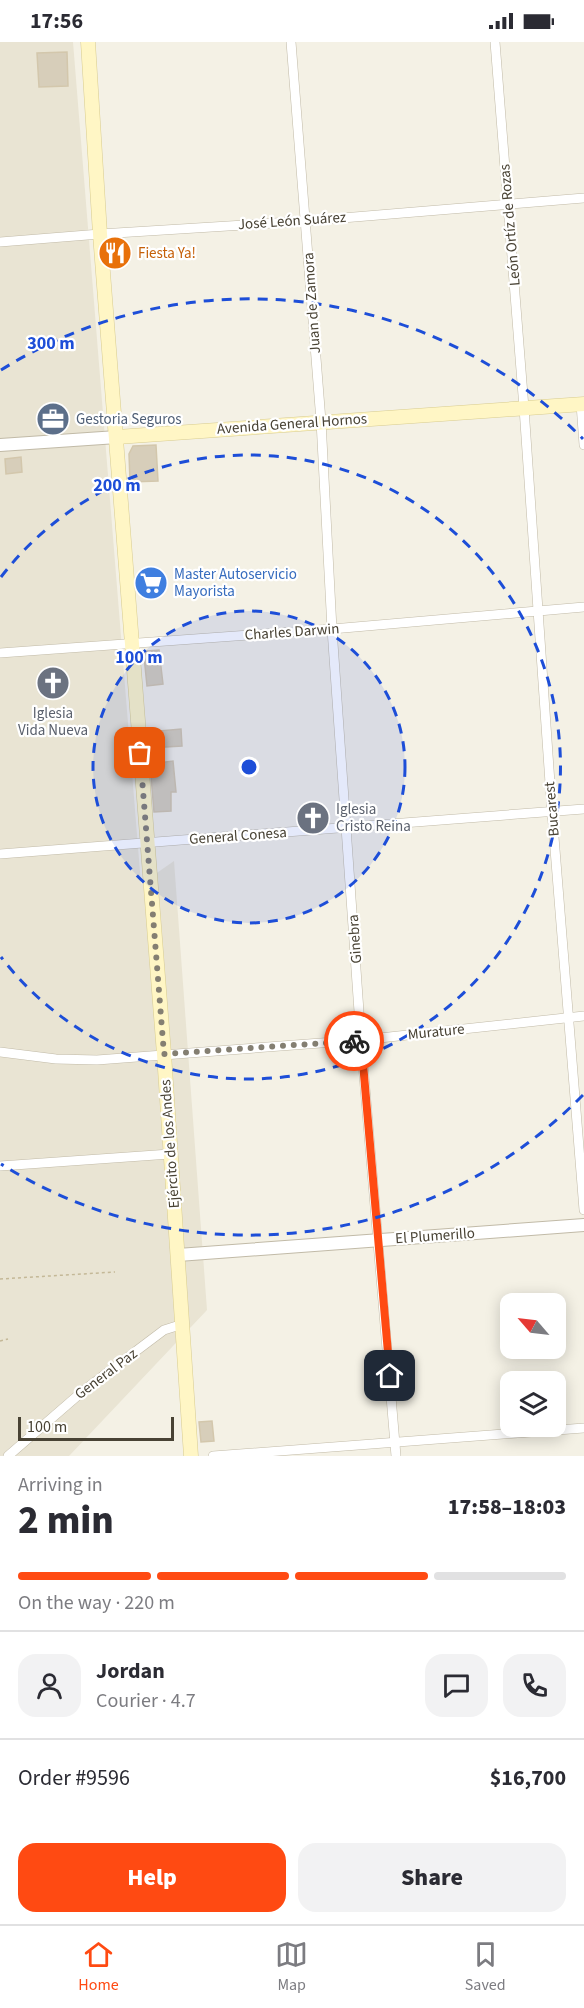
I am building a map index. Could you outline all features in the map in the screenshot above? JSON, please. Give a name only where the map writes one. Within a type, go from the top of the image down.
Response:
[{"type":"main road","name":"Ejército de los Andes","points":[[88,42],[100,234],[164,1054],[191,1456]]},
{"type":"main road","name":"Avenida General Hornos","points":[[117,437],[582,404]]},
{"type":"street","name":"Juan de Zamora","points":[[291,42],[321,421]]},
{"type":"street","name":"León Ortíz de Rozas","points":[[495,42],[524,408]]},
{"type":"street","name":"José León Suárez","points":[[0,242],[306,221],[584,198]]},
{"type":"street","points":[[582,404],[584,445]]},
{"type":"street","name":"Bucarest","points":[[524,408],[552,812],[584,1210]]},
{"type":"street","name":"Ginebra","points":[[321,421],[332,629],[361,1040],[396,1456]]},
{"type":"street","name":"Avenida General Hornos","points":[[0,445],[117,437]]},
{"type":"street","name":"Charles Darwin","points":[[0,653],[332,629],[584,607]]},
{"type":"street","name":"General Conesa","points":[[0,854],[584,809]]},
{"type":"street","name":"Murature","points":[[0,1052],[81,1060],[361,1040],[584,1016]]},
{"type":"street","points":[[0,1166],[170,1154]]},
{"type":"street","name":"El Plumerillo","points":[[178,1255],[584,1225]]},
{"type":"street","name":"General Paz","points":[[8,1456],[83,1391],[164,1330],[183,1324]]},
{"type":"street","points":[[213,1456],[584,1428]]},
{"type":"path","points":[[0,1279],[115,1272]]},
{"type":"path","points":[[0,1341],[8,1339]]},
{"type":"shaded area","points":[[0,42],[73,42],[141,884],[174,861],[207,1310],[69,1456],[0,1456]]},
{"type":"building","points":[[67,52],[68,86],[39,87],[37,53]]},
{"type":"building","points":[[114,249],[126,249],[126,259],[112,259]]},
{"type":"building","points":[[156,445],[158,481],[130,482],[129,454],[133,446]]},
{"type":"building","points":[[21,457],[22,472],[6,474],[5,459]]},
{"type":"building","name":"Master Autoservicio Mayorista","points":[[162,576],[163,590],[140,590],[139,577]]},
{"type":"building","points":[[159,650],[163,684],[147,686],[144,656],[147,651]]},
{"type":"building","points":[[181,729],[182,746],[149,748],[148,732]]},
{"type":"building","points":[[173,761],[176,792],[171,792],[171,811],[154,812],[150,764]]},
{"type":"building","points":[[212,1421],[214,1441],[201,1442],[199,1422]]},
{"type":"way so far","points":[[140,753],[164,1054],[354,1041]]},
{"type":"place","name":"Fiesta Ya!","points":[[115,253]]},
{"type":"place","name":"Gestoria Seguros","points":[[53,419]]},
{"type":"place","name":"Master Autoservicio Mayorista","points":[[151,583]]},
{"type":"place","name":"Iglesia Vida Nueva","points":[[53,683]]},
{"type":"place","name":"Iglesia Cristo Reina","points":[[313,818]]},
{"type":"route","points":[[354,1041],[361,1040],[390,1376]]}]
